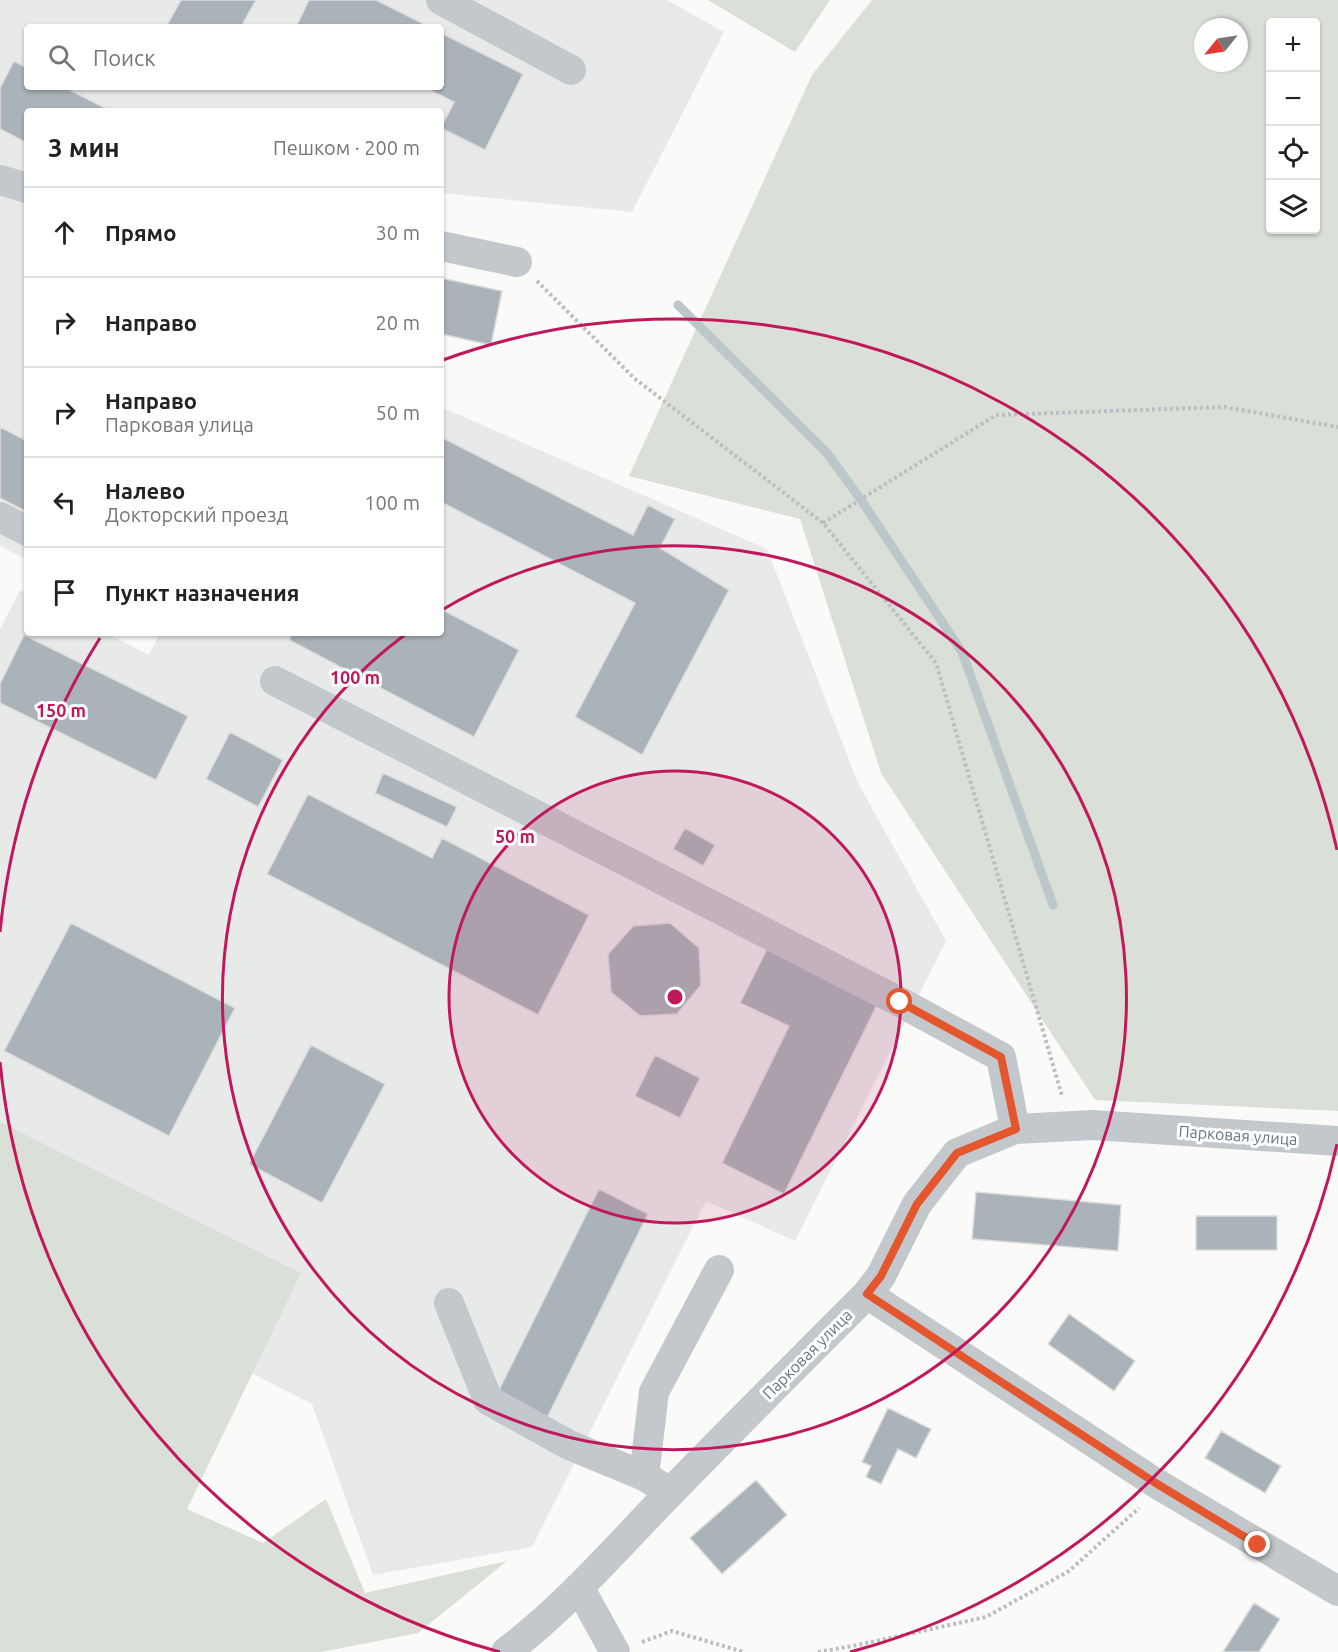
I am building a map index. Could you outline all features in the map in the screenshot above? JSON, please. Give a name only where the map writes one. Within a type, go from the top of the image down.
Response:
[{"type":"street","points":[[441,0],[571,70]]},
{"type":"street","points":[[0,180],[24,187]]},
{"type":"street","points":[[444,247],[517,262]]},
{"type":"street","points":[[0,517],[24,529]]},
{"type":"street","points":[[275,681],[900,1002],[1001,1057],[1016,1129]]},
{"type":"street","name":"Парковая улица","points":[[506,1652],[579,1587],[867,1294],[881,1276],[917,1204],[957,1153],[1016,1129],[1093,1125],[1338,1141]]},
{"type":"street","points":[[645,1476],[654,1392],[719,1270]]},
{"type":"street","points":[[867,1294],[1162,1488],[1338,1591]]},
{"type":"street","points":[[449,1303],[488,1400],[569,1445],[645,1476],[671,1492]]},
{"type":"street","points":[[579,1587],[627,1648]]},
{"type":"path","points":[[517,262],[634,378],[824,523],[936,663],[1071,1126]]},
{"type":"path","points":[[824,523],[996,415],[1225,407],[1338,427]]},
{"type":"path","points":[[818,1652],[986,1617],[1068,1571],[1162,1488]]},
{"type":"path","points":[[627,1648],[672,1630],[744,1652]]},
{"type":"shaded area","points":[[0,0],[667,0],[724,32],[632,212],[444,193],[444,108],[24,108],[24,558],[0,546]]},
{"type":"shaded area","points":[[708,0],[830,0],[795,52]]},
{"type":"shaded area","points":[[872,0],[1338,0],[1338,1111],[1095,1100],[881,773],[800,519],[629,476],[812,75]]},
{"type":"shaded area","points":[[444,408],[767,549],[858,783],[946,941],[795,1241],[706,1201],[532,1547],[373,1575],[312,1404],[218,1356],[0,1469],[0,629],[20,590],[24,592],[24,636],[112,636],[149,655],[158,636],[444,636]]},
{"type":"shaded area","points":[[0,1122],[301,1273],[187,1509],[263,1543],[326,1499],[365,1593],[507,1561],[418,1633],[321,1652],[0,1652]]},
{"type":"building","points":[[181,0],[256,0],[243,24],[168,24]]},
{"type":"building","points":[[309,0],[376,0],[424,24],[297,24]]},
{"type":"building","points":[[444,34],[523,74],[485,150],[444,130],[444,122],[454,102],[430,90],[444,90]]},
{"type":"building","points":[[14,61],[24,66],[24,90],[70,90],[105,108],[24,108],[24,141],[0,129],[0,88]]},
{"type":"building","points":[[444,279],[502,291],[491,345],[444,335]]},
{"type":"building","points":[[0,427],[24,439],[24,510],[0,498]]},
{"type":"building","points":[[444,439],[633,535],[648,505],[675,519],[660,548],[729,590],[642,755],[575,717],[635,603],[444,504]]},
{"type":"building","points":[[444,611],[519,650],[474,737],[289,640],[291,636],[444,636]]},
{"type":"building","points":[[24,635],[188,716],[156,780],[0,703],[0,684]]},
{"type":"building","points":[[230,732],[283,760],[258,807],[206,779]]},
{"type":"building","points":[[383,773],[457,807],[447,827],[375,793]]},
{"type":"building","points":[[308,794],[432,858],[442,838],[589,915],[538,1015],[267,874]]},
{"type":"building","points":[[685,828],[715,845],[703,866],[673,849]]},
{"type":"building","points":[[71,923],[235,1008],[169,1136],[4,1051]]},
{"type":"building","points":[[670,923],[699,948],[701,985],[677,1014],[640,1016],[611,992],[608,954],[633,926]]},
{"type":"building","points":[[767,949],[878,1003],[784,1194],[722,1163],[789,1026],[740,1003]]},
{"type":"building","points":[[311,1045],[385,1084],[322,1203],[249,1164]]},
{"type":"building","points":[[655,1055],[700,1078],[680,1118],[635,1096]]},
{"type":"building","points":[[599,1189],[648,1214],[545,1422],[495,1398]]},
{"type":"building","points":[[976,1192],[1121,1205],[1118,1251],[972,1239]]},
{"type":"building","points":[[1196,1216],[1277,1216],[1277,1250],[1196,1250]]},
{"type":"building","points":[[1069,1314],[1135,1361],[1114,1391],[1048,1344]]},
{"type":"building","points":[[888,1408],[931,1429],[916,1458],[898,1449],[881,1484],[866,1477],[871,1466],[862,1462]]},
{"type":"building","points":[[1221,1431],[1281,1466],[1265,1493],[1205,1458]]},
{"type":"building","points":[[756,1480],[787,1515],[722,1574],[690,1538]]},
{"type":"building","points":[[1254,1603],[1280,1619],[1259,1652],[1223,1652]]},
{"type":"waterway","points":[[678,305],[827,453],[962,652],[1053,905]]},
{"type":"route","points":[[900,1002],[1001,1057],[1016,1129],[957,1153],[917,1204],[881,1276],[867,1294],[1154,1482],[1258,1545]]}]
